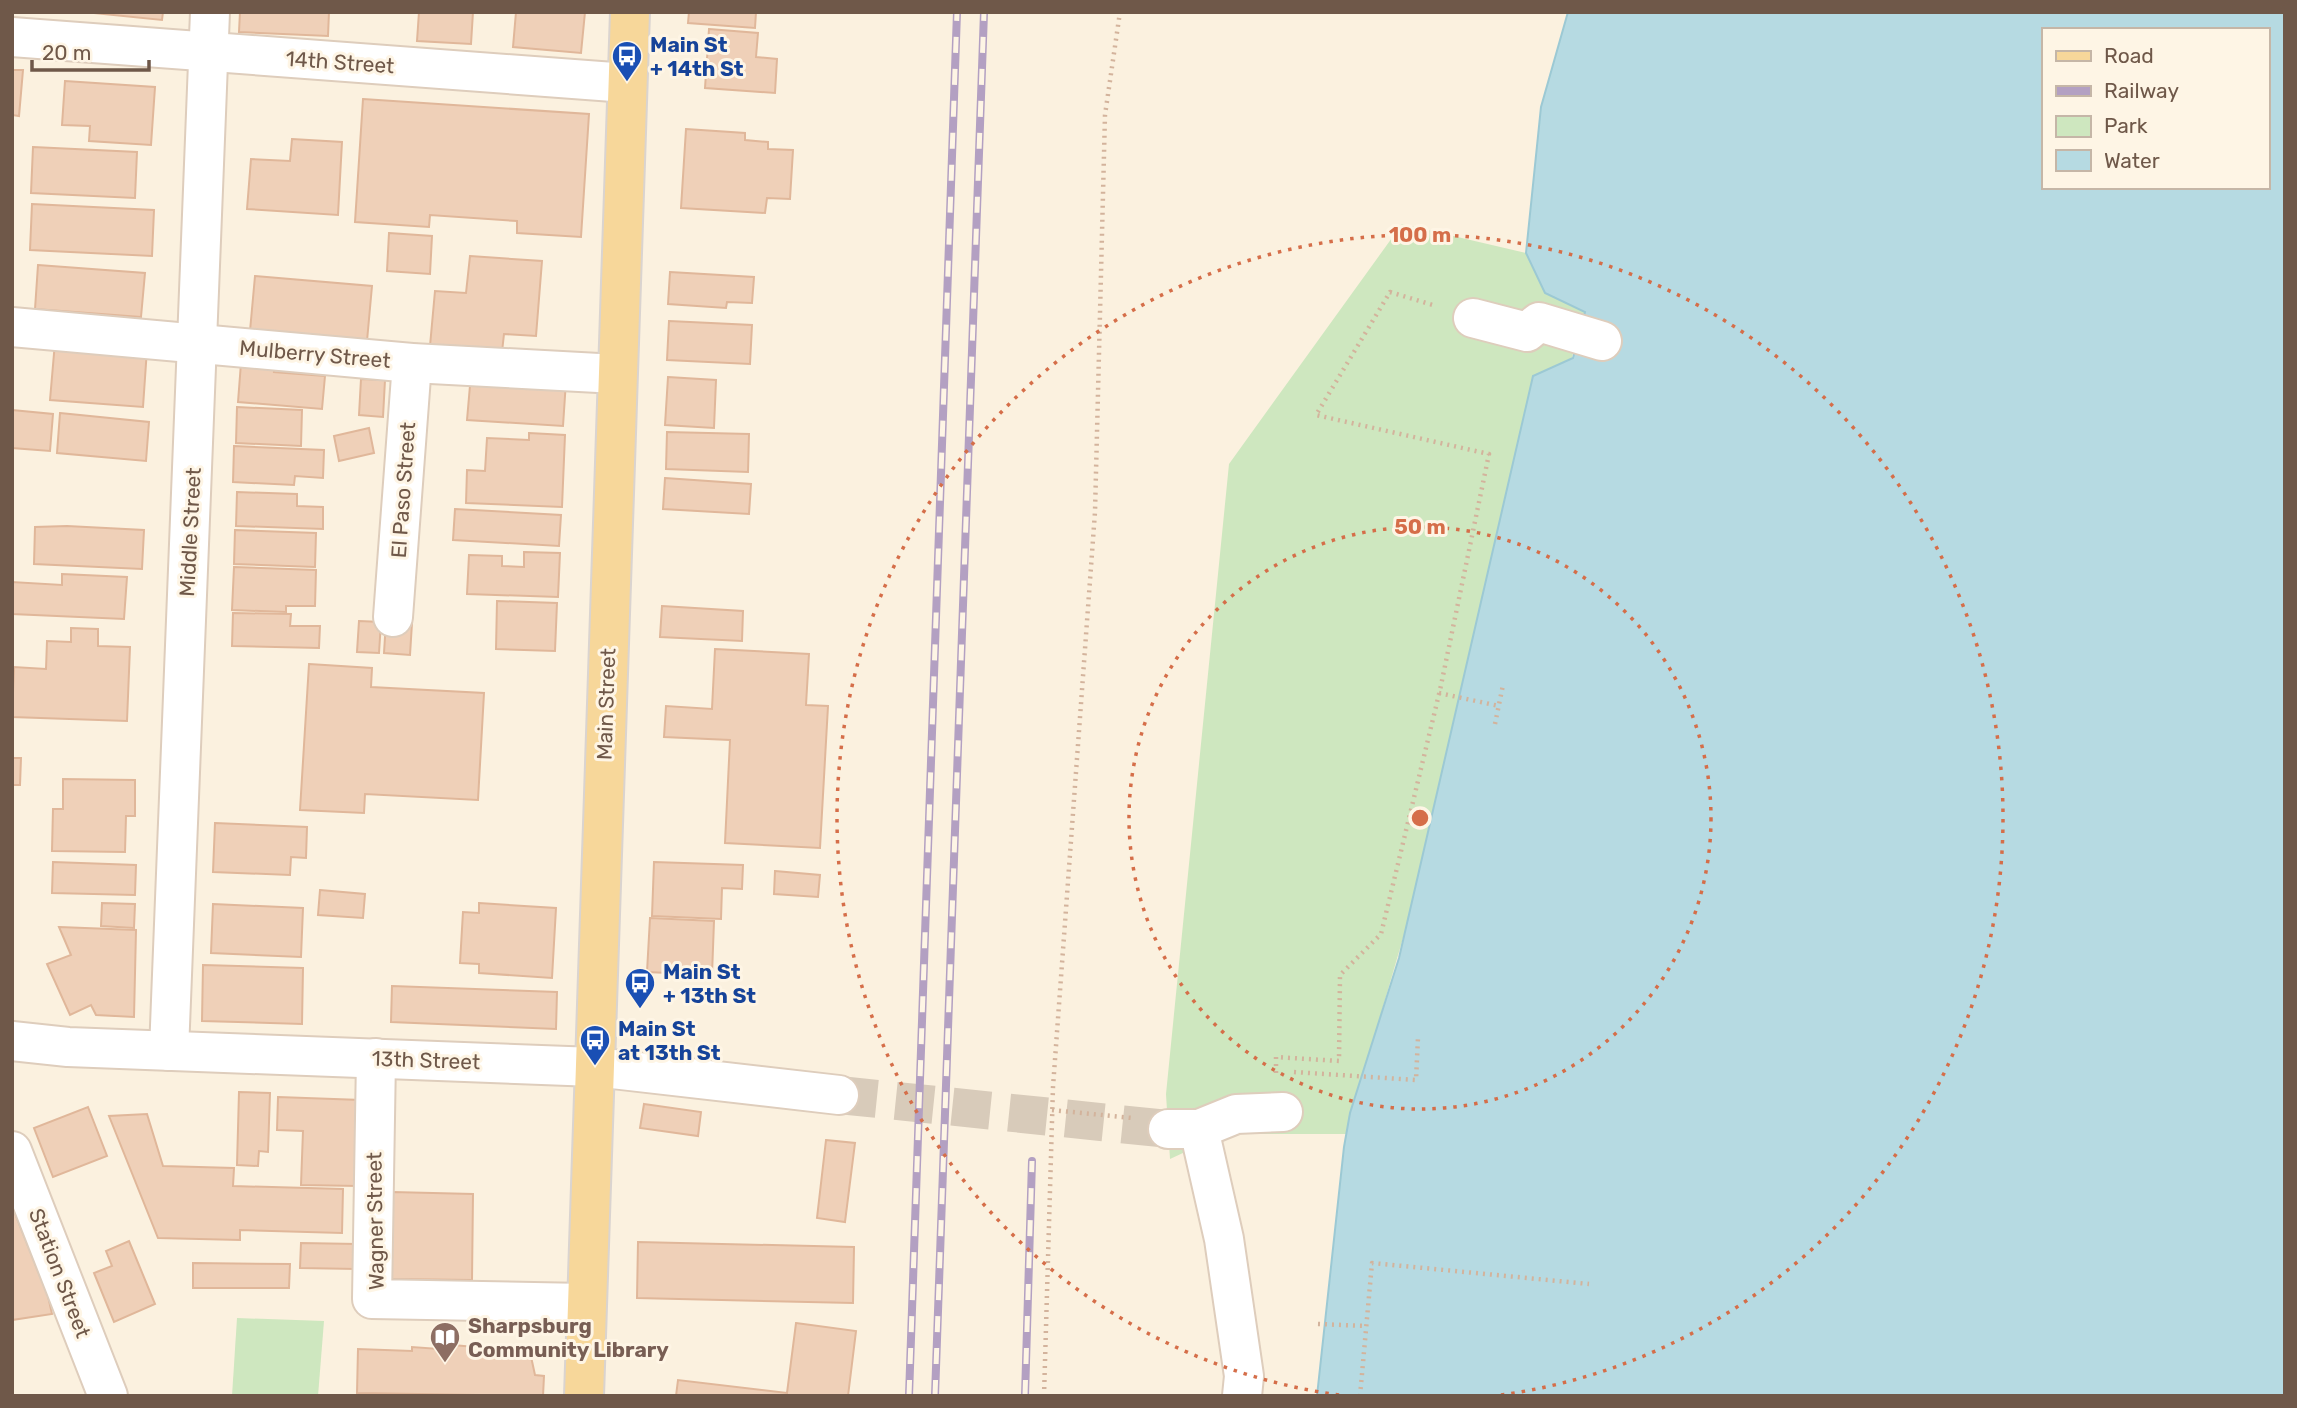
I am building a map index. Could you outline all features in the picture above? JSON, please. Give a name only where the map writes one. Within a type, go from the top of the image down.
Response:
[{"type":"main road","name":"Main Street","points":[[584,1396],[630,12]]},
{"type":"street","name":"Middle Street","points":[[169,1051],[211,12]]},
{"type":"street","name":"14th Street","points":[[12,37],[627,83]]},
{"type":"street","points":[[1474,318],[1527,332],[1539,322],[1602,341]]},
{"type":"street","name":"Mulberry Street","points":[[12,327],[412,363],[617,374]]},
{"type":"street","name":"El Paso Street","points":[[393,617],[412,363]]},
{"type":"street","name":"13th Street","points":[[12,1041],[169,1051],[595,1067],[839,1095]]},
{"type":"street","name":"Wagner Street","points":[[376,1058],[372,1299],[586,1304]]},
{"type":"street","points":[[1242,1396],[1244,1376],[1223,1239],[1170,1125],[1236,1114],[1278,1113]]},
{"type":"street","name":"Station Street","points":[[12,1151],[108,1396]]},
{"type":"path","points":[[1044,1396],[1052,1110],[1095,512],[1105,115],[1120,12]]},
{"type":"path","points":[[1278,1113],[1276,1057],[1339,1061],[1340,975],[1381,934],[1439,693],[1489,454],[1316,415],[1390,292],[1474,318]]},
{"type":"path","points":[[1495,724],[1503,685]]},
{"type":"path","points":[[1439,693],[1499,706]]},
{"type":"path","points":[[1276,1072],[1416,1080],[1418,1037]]},
{"type":"path","points":[[1052,1110],[1170,1125]]},
{"type":"path","points":[[1360,1396],[1373,1263],[1589,1284]]},
{"type":"path","points":[[1318,1324],[1367,1326]]},
{"type":"green space","points":[[1402,224],[1526,253],[1545,293],[1585,312],[1346,1134],[1224,1134],[1170,1159],[1166,1094],[1229,464]]},
{"type":"green space","points":[[237,1318],[324,1321],[318,1396],[232,1396]]},
{"type":"water","points":[[1568,12],[2285,12],[2285,1396],[1317,1396],[1350,1113],[1399,958],[1533,376],[1573,358],[1585,312],[1545,293],[1526,253],[1541,107]]},
{"type":"building","points":[[84,12],[163,12],[162,20]]},
{"type":"building","points":[[240,12],[329,12],[328,36],[239,32]]},
{"type":"building","points":[[419,12],[473,12],[471,44],[417,41]]},
{"type":"building","points":[[516,12],[585,12],[581,53],[513,47]]},
{"type":"building","points":[[689,12],[756,12],[755,28],[688,23]]},
{"type":"building","points":[[709,29],[758,33],[756,57],[777,59],[775,93],[705,88]]},
{"type":"building","points":[[12,70],[23,70],[19,116],[12,115]]},
{"type":"building","points":[[65,81],[155,87],[151,145],[89,141],[90,126],[62,125]]},
{"type":"building","points":[[363,99],[589,114],[581,237],[517,233],[517,221],[430,215],[429,227],[355,222]]},
{"type":"building","points":[[686,129],[745,133],[745,140],[768,142],[768,149],[793,150],[790,199],[767,198],[765,213],[681,208]]},
{"type":"building","points":[[292,139],[342,142],[338,215],[247,209],[251,159],[290,161]]},
{"type":"building","points":[[33,147],[137,152],[135,198],[31,193]]},
{"type":"building","points":[[32,204],[154,210],[152,256],[30,250]]},
{"type":"building","points":[[389,233],[432,236],[430,274],[387,271]]},
{"type":"building","points":[[470,256],[542,261],[536,336],[504,334],[502,352],[430,346],[435,291],[466,293]]},
{"type":"building","points":[[38,265],[145,273],[141,317],[35,309]]},
{"type":"building","points":[[670,272],[754,277],[752,303],[727,302],[726,308],[668,304]]},
{"type":"building","points":[[255,276],[372,286],[367,341],[250,331]]},
{"type":"building","points":[[669,321],[752,325],[750,364],[667,360]]},
{"type":"building","points":[[55,342],[147,349],[143,407],[50,400]]},
{"type":"building","points":[[241,363],[275,366],[274,372],[325,376],[322,409],[238,402]]},
{"type":"building","points":[[471,374],[566,381],[563,426],[467,420]]},
{"type":"building","points":[[668,377],[716,380],[714,428],[665,425]]},
{"type":"building","points":[[361,379],[385,380],[383,417],[359,415]]},
{"type":"building","points":[[237,407],[302,410],[301,446],[236,443]]},
{"type":"building","points":[[12,410],[53,414],[50,451],[12,448]]},
{"type":"building","points":[[60,413],[149,422],[146,461],[57,453]]},
{"type":"building","points":[[369,428],[374,453],[339,461],[334,436]]},
{"type":"building","points":[[667,432],[749,434],[748,472],[666,469]]},
{"type":"building","points":[[529,433],[565,435],[562,507],[466,503],[467,470],[485,471],[487,438],[529,440]]},
{"type":"building","points":[[234,446],[324,450],[323,478],[295,476],[294,485],[233,482]]},
{"type":"building","points":[[665,478],[751,484],[749,514],[663,509]]},
{"type":"building","points":[[237,492],[297,494],[297,506],[323,507],[323,529],[236,526]]},
{"type":"building","points":[[455,509],[561,515],[559,546],[453,540]]},
{"type":"building","points":[[35,527],[144,530],[142,569],[34,564]]},
{"type":"building","points":[[235,530],[316,533],[315,567],[234,564]]},
{"type":"building","points":[[524,552],[560,553],[558,597],[467,594],[469,555],[502,556],[502,566],[524,567]]},
{"type":"building","points":[[234,567],[316,570],[315,606],[286,606],[286,612],[232,610]]},
{"type":"building","points":[[62,574],[127,577],[124,619],[12,614],[12,582],[62,585]]},
{"type":"building","points":[[497,601],[557,603],[555,651],[496,649]]},
{"type":"building","points":[[662,606],[743,611],[742,641],[660,637]]},
{"type":"building","points":[[233,613],[291,614],[290,626],[320,626],[319,648],[232,646]]},
{"type":"building","points":[[359,621],[381,622],[379,653],[357,652]]},
{"type":"building","points":[[386,621],[412,623],[410,655],[384,653]]},
{"type":"building","points":[[71,628],[98,629],[98,646],[130,647],[127,721],[12,717],[14,667],[46,669],[47,641],[71,642]]},
{"type":"building","points":[[715,649],[809,654],[806,705],[828,706],[820,848],[725,843],[730,740],[664,737],[666,706],[712,709]]},
{"type":"building","points":[[309,664],[372,668],[371,687],[484,693],[478,800],[365,794],[364,813],[300,810]]},
{"type":"building","points":[[12,758],[21,758],[20,785],[12,785]]},
{"type":"building","points":[[63,779],[135,780],[135,816],[126,816],[125,852],[52,851],[53,809],[63,809]]},
{"type":"building","points":[[215,823],[307,827],[306,858],[291,857],[290,875],[213,872]]},
{"type":"building","points":[[53,862],[136,865],[135,895],[52,893]]},
{"type":"building","points":[[654,862],[743,865],[742,889],[722,888],[721,919],[652,916]]},
{"type":"building","points":[[775,871],[820,875],[818,897],[774,894]]},
{"type":"building","points":[[320,890],[365,894],[363,918],[318,915]]},
{"type":"building","points":[[102,903],[135,904],[134,928],[101,926]]},
{"type":"building","points":[[479,903],[556,908],[552,978],[479,973],[479,964],[460,963],[463,912],[479,913]]},
{"type":"building","points":[[213,904],[303,908],[301,957],[211,953]]},
{"type":"building","points":[[650,918],[714,921],[712,975],[647,972]]},
{"type":"building","points":[[59,927],[136,930],[134,1017],[96,1015],[91,1005],[70,1015],[47,964],[71,955]]},
{"type":"building","points":[[203,965],[303,968],[302,1024],[202,1021]]},
{"type":"building","points":[[392,986],[557,992],[556,1029],[391,1022]]},
{"type":"building","points":[[239,1092],[270,1093],[268,1152],[259,1151],[258,1166],[237,1165]]},
{"type":"building","points":[[278,1097],[361,1100],[358,1186],[301,1185],[303,1131],[277,1130]]},
{"type":"building","points":[[644,1104],[701,1112],[698,1136],[640,1128]]},
{"type":"building","points":[[88,1107],[107,1156],[53,1177],[34,1128]]},
{"type":"building","points":[[147,1114],[163,1166],[234,1168],[233,1186],[343,1189],[342,1233],[240,1230],[240,1240],[158,1238],[109,1116]]},
{"type":"building","points":[[826,1140],[855,1143],[845,1222],[817,1218]]},
{"type":"building","points":[[392,1192],[473,1194],[472,1280],[391,1279]]},
{"type":"building","points":[[12,1206],[48,1296],[52,1314],[12,1320]]},
{"type":"building","points":[[129,1241],[155,1304],[114,1322],[94,1273],[112,1266],[106,1251]]},
{"type":"building","points":[[638,1242],[854,1247],[853,1303],[637,1298]]},
{"type":"building","points":[[301,1243],[357,1244],[357,1269],[300,1268]]},
{"type":"building","points":[[193,1263],[290,1264],[289,1288],[193,1288]]},
{"type":"building","points":[[796,1323],[856,1331],[848,1396],[676,1396],[678,1380],[787,1393]]},
{"type":"building","name":"Sharpsburg Community Library","points":[[453,1345],[530,1352],[535,1375],[544,1376],[543,1396],[357,1393],[358,1349],[412,1351],[412,1347],[453,1350]]},
{"type":"tunnel","points":[[839,1095],[1168,1129]]},
{"type":"railway","points":[[909,1396],[957,12]]},
{"type":"railway","points":[[935,1396],[984,12]]},
{"type":"railway","points":[[1025,1396],[1032,1161]]},
{"type":"place","name":"Main St + 14th St","points":[[627,83]]},
{"type":"place","name":"Main St + 13th St","points":[[640,1010]]},
{"type":"place","name":"Main St at 13th St","points":[[595,1067]]},
{"type":"place","name":"Sharpsburg Community Library","points":[[445,1364]]}]
